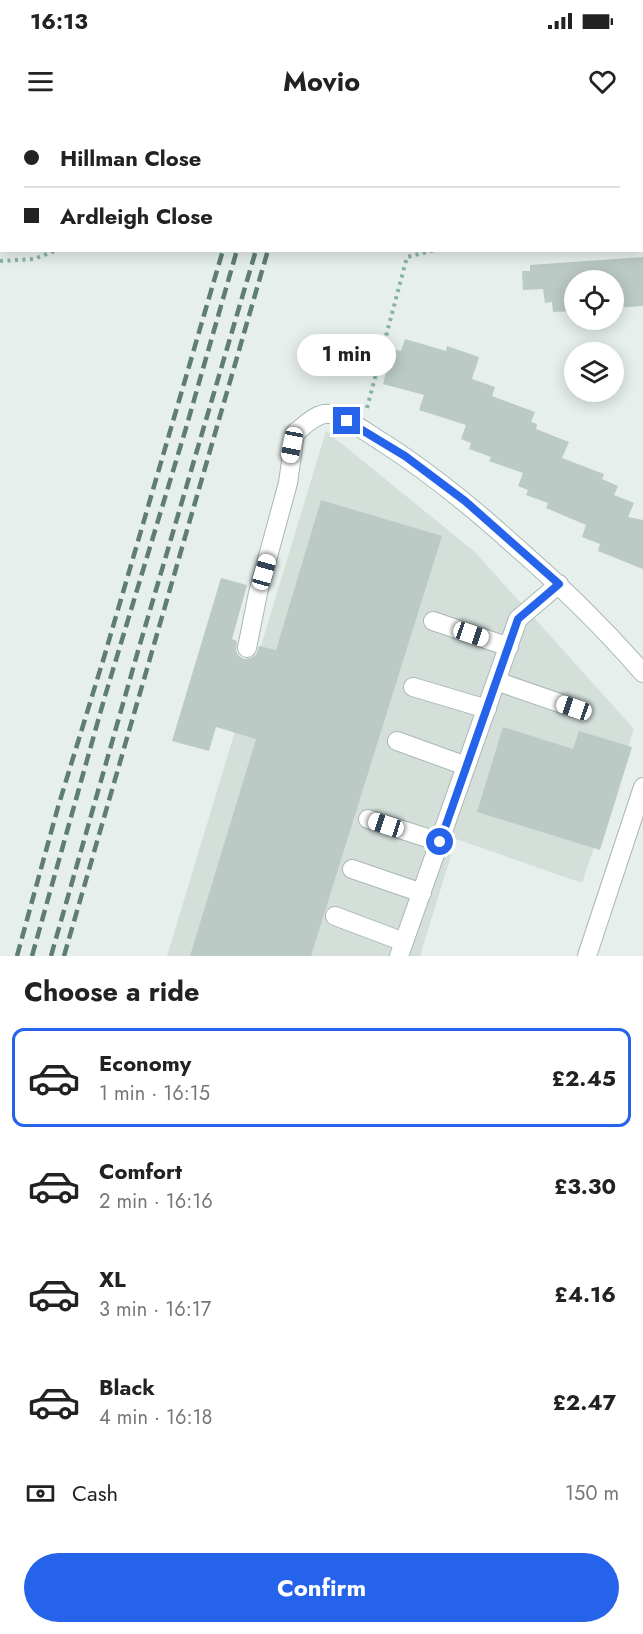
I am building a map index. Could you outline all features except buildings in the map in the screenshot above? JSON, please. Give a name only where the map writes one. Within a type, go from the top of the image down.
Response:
[{"type":"street","points":[[247,648],[258,593],[288,483],[295,433],[316,416],[328,413],[354,425],[405,456],[465,501],[559,584],[615,640],[643,673]]},
{"type":"street","points":[[335,916],[402,949],[518,619],[559,584]]},
{"type":"street","points":[[432,621],[508,647]]},
{"type":"street","points":[[496,681],[574,708]]},
{"type":"street","points":[[413,687],[487,709]]},
{"type":"street","points":[[397,741],[466,766]]},
{"type":"street","points":[[587,956],[643,787]]},
{"type":"street","points":[[368,819],[440,842]]},
{"type":"street","points":[[352,869],[422,892]]},
{"type":"path","points":[[0,261],[34,259],[52,252]]},
{"type":"path","points":[[354,425],[407,257],[427,252]]},
{"type":"shaded area","points":[[326,431],[475,552],[634,729],[582,883],[456,839],[420,956],[167,956]]},
{"type":"railway","points":[[17,956],[58,807],[222,252]]},
{"type":"railway","points":[[32,956],[105,696],[236,252]]},
{"type":"railway","points":[[51,956],[255,252]]},
{"type":"railway","points":[[64,956],[267,252]]},
{"type":"route","points":[[347,421],[405,456],[465,501],[559,584],[518,619],[440,842]]}]
